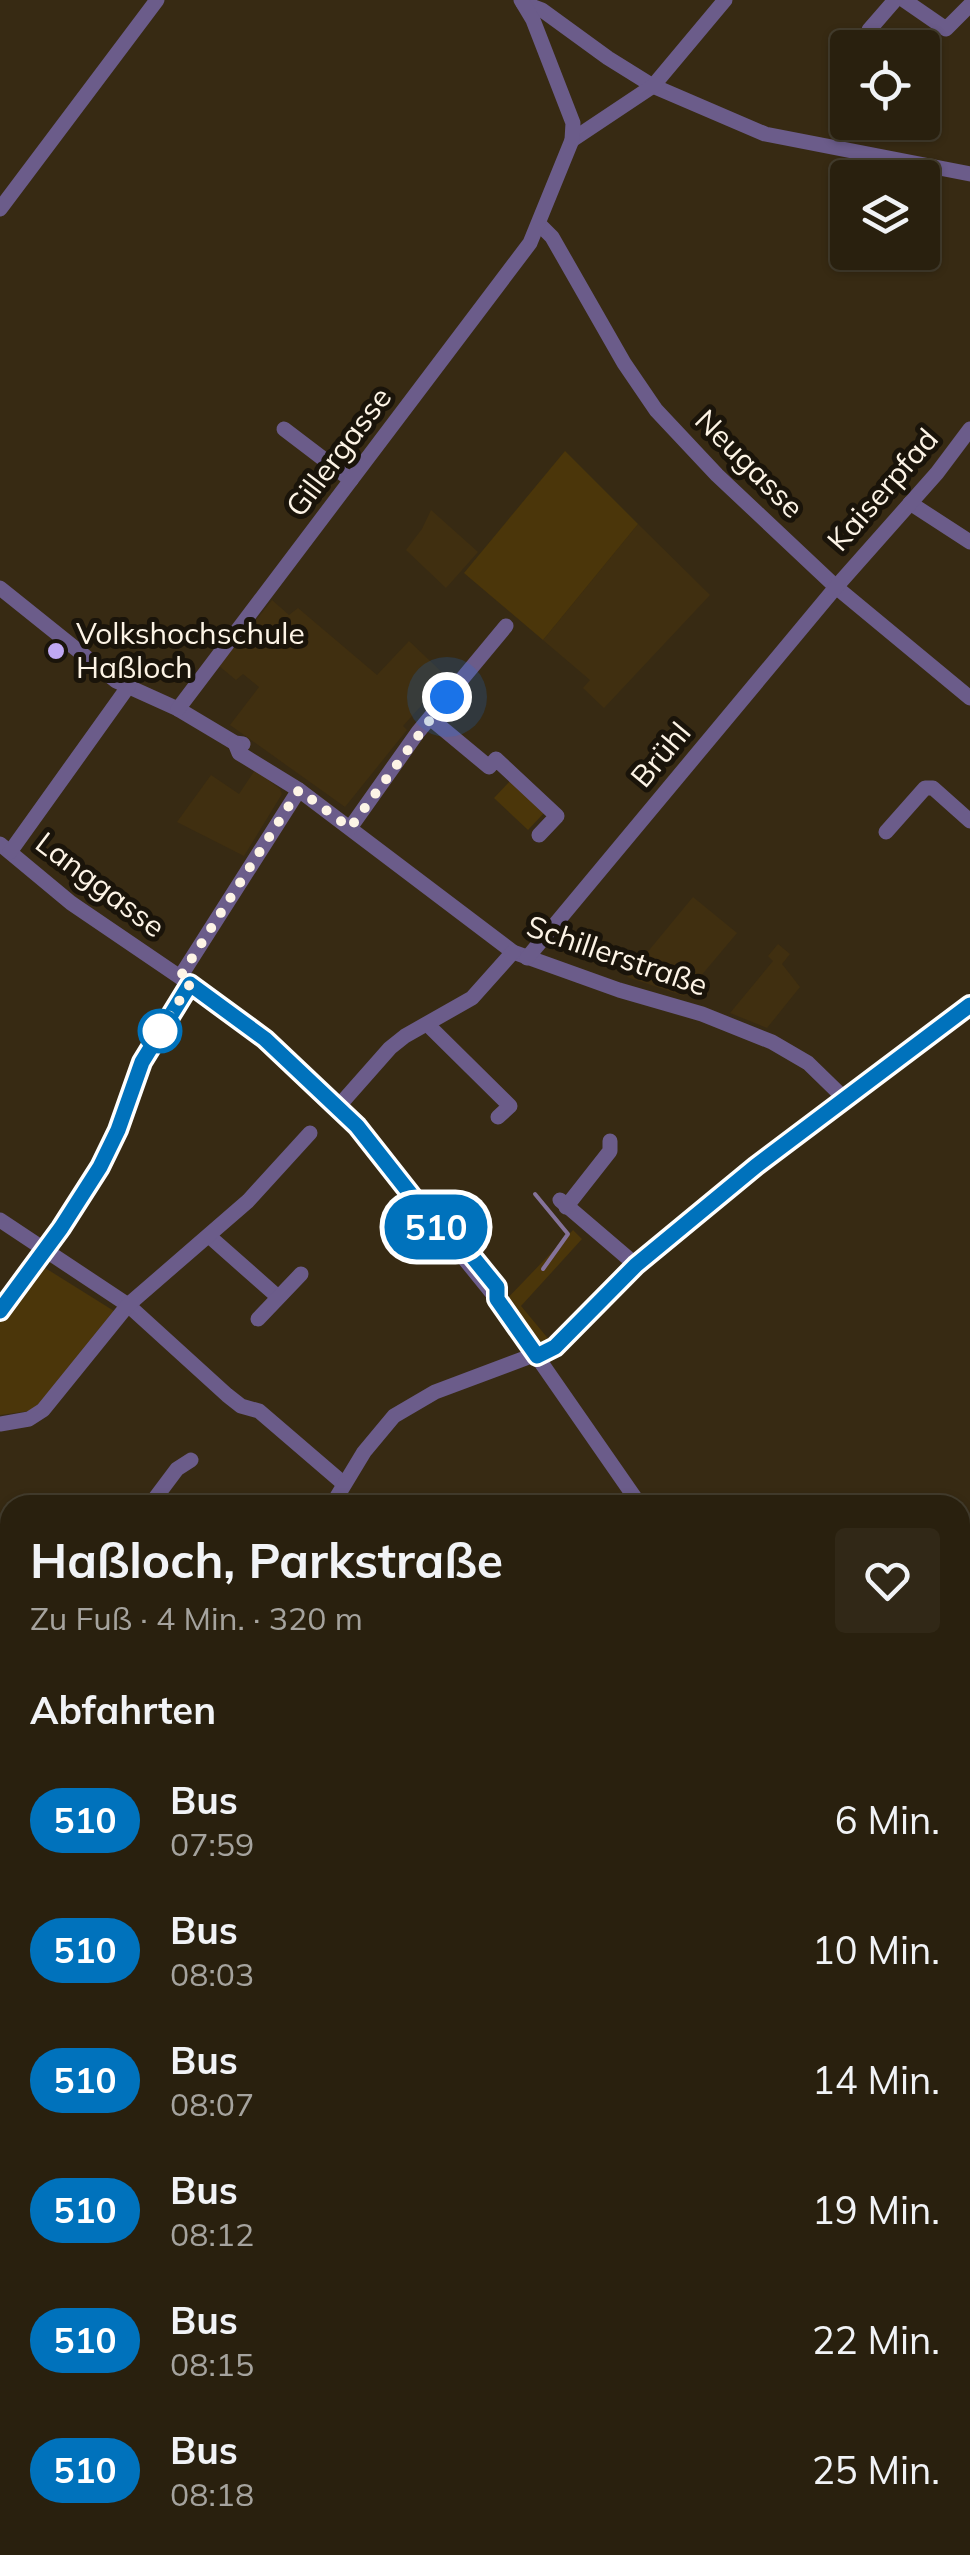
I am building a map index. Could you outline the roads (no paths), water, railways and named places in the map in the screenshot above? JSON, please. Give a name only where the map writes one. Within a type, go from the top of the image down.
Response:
[{"type":"street","points":[[0,209],[157,0]]},
{"type":"street","points":[[572,140],[653,86],[725,0]]},
{"type":"street","points":[[869,30],[895,0]]},
{"type":"street","points":[[904,0],[946,29],[970,5]]},
{"type":"street","points":[[522,1],[542,10],[653,86],[765,134],[970,174]]},
{"type":"street","points":[[522,1],[573,123],[572,140]]},
{"type":"street","name":"Gillergasse","points":[[178,709],[486,305],[540,225],[572,140]]},
{"type":"street","name":"Neugasse","points":[[540,225],[552,237],[624,364],[656,410],[717,474],[836,586],[970,698]]},
{"type":"street","points":[[284,429],[352,480]]},
{"type":"street","name":"Kaiserpfad","points":[[836,586],[970,429]]},
{"type":"street","points":[[910,503],[970,542]]},
{"type":"street","name":"Brühl","points":[[338,1108],[390,1048],[472,998],[520,955],[836,586]]},
{"type":"street","name":"Schillerstraße","points":[[0,588],[128,687],[178,709],[235,744],[239,753],[299,790],[520,955],[702,1014],[772,1042],[808,1063],[846,1100]]},
{"type":"street","points":[[350,828],[430,718],[506,626]]},
{"type":"street","points":[[5,848],[128,687]]},
{"type":"street","points":[[430,718],[489,767],[496,759],[557,816],[539,835]]},
{"type":"street","points":[[886,832],[925,788],[933,788],[970,821]]},
{"type":"street","points":[[0,1312],[100,1167],[142,1062],[185,981],[299,790]]},
{"type":"street","name":"Langgasse","points":[[5,848],[72,903],[243,1020],[338,1108],[369,1140],[497,1299],[633,1495]]},
{"type":"street","points":[[338,1495],[381,1430],[408,1407],[436,1392],[555,1347],[636,1265],[756,1166],[970,1005]]},
{"type":"street","points":[[427,1024],[510,1106],[498,1118]]},
{"type":"street","points":[[0,1424],[29,1419],[43,1410],[128,1305],[248,1201],[310,1133]]},
{"type":"street","points":[[610,1141],[610,1151],[563,1204],[636,1265]]},
{"type":"street","points":[[0,1220],[128,1305],[227,1395],[241,1406],[259,1411],[344,1484]]},
{"type":"street","points":[[208,1236],[278,1297]]},
{"type":"street","points":[[258,1319],[301,1274]]},
{"type":"street","points":[[158,1495],[177,1469],[191,1460]]},
{"type":"waterway","points":[[535,1194],[568,1234],[543,1269]]},
{"type":"place","name":"Volkshochschule Haßloch","points":[[56,651]]}]
